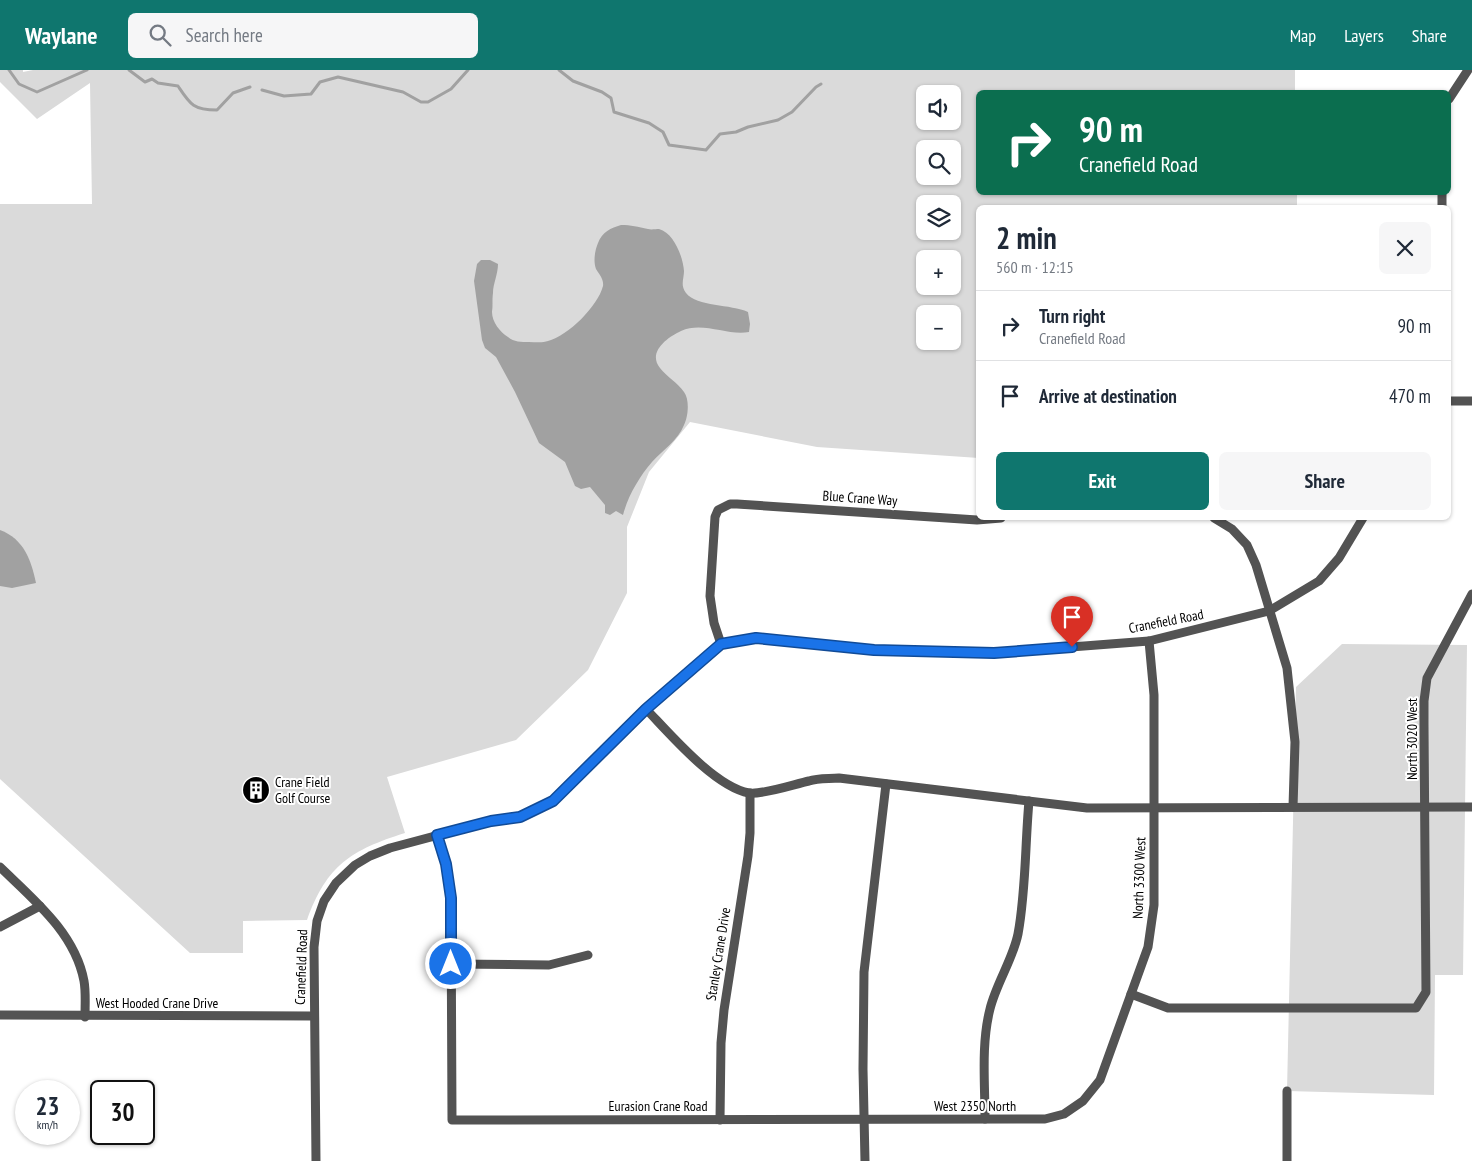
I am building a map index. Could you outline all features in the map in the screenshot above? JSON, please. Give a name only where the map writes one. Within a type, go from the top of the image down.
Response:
[{"type":"street","points":[[1451,96],[1468,70]]},
{"type":"street","points":[[1451,401],[1472,401]]},
{"type":"street","name":"Blue Crane Way","points":[[721,644],[714,622],[710,596],[715,517],[718,510],[730,504],[976,520]]},
{"type":"street","points":[[1217,520],[1232,529],[1247,545],[1256,565],[1286,668],[1295,742],[1294,807]]},
{"type":"street","name":"Cranefield Road","points":[[316,1161],[314,947],[317,921],[324,901],[342,877],[355,865],[370,856],[390,848],[491,821],[520,817],[553,801],[646,709],[721,644],[756,638],[874,650],[994,653],[1149,641],[1269,611],[1319,581],[1339,558],[1362,520]]},
{"type":"street","name":"North 3020 West","points":[[1131,994],[1168,1008],[1416,1008],[1426,992],[1424,701],[1427,678],[1472,594]]},
{"type":"street","name":"North 3300 West","points":[[1083,1101],[1100,1080],[1148,947],[1154,906],[1154,695],[1149,641]]},
{"type":"street","points":[[646,709],[708,770],[723,782],[750,793],[781,788],[811,780],[839,778],[1087,808],[1426,806],[1472,808]]},
{"type":"street","points":[[865,1161],[863,1120],[864,972],[886,784]]},
{"type":"street","name":"Stanley Crane Drive","points":[[720,1120],[721,1043],[724,1010],[748,856],[750,793]]},
{"type":"street","points":[[985,1119],[985,1036],[990,1008],[1018,936],[1025,884],[1025,848],[1029,801]]},
{"type":"street","points":[[437,835],[446,864],[451,898],[451,964],[549,965],[588,955]]},
{"type":"street","points":[[0,867],[56,922],[77,958],[84,983],[85,1016]]},
{"type":"street","points":[[0,927],[40,906]]},
{"type":"street","name":"Eurasion Crane Road","points":[[451,964],[452,1120],[863,1120]]},
{"type":"street","name":"West Hooded Crane Drive","points":[[0,1015],[314,1016]]},
{"type":"street","points":[[1287,1091],[1287,1161]]},
{"type":"street","name":"West 2350 North","points":[[863,1120],[1046,1119],[1064,1114],[1083,1101]]},
{"type":"shaded area","name":"Crane Field Golf Course","points":[[0,70],[23,70],[23,72],[33,70],[1295,70],[1295,90],[976,90],[976,195],[1297,195],[1297,205],[976,205],[976,458],[817,447],[690,422],[649,472],[627,527],[627,593],[588,670],[516,740],[387,777],[405,833],[370,846],[343,862],[323,886],[307,920],[243,921],[243,953],[190,953],[0,779],[0,204],[92,204],[90,83],[37,119],[0,82]]},
{"type":"shaded area","points":[[621,225],[664,231],[673,240],[680,253],[684,271],[683,285],[686,293],[698,301],[748,312],[750,324],[749,332],[741,333],[706,328],[689,328],[665,341],[661,346],[656,356],[660,368],[686,395],[688,408],[685,422],[678,435],[652,462],[634,487],[623,515],[616,511],[610,515],[605,513],[605,505],[590,487],[581,489],[575,486],[565,462],[539,443],[496,357],[485,348],[482,340],[474,281],[477,264],[481,260],[490,260],[498,264],[493,290],[492,312],[493,319],[499,330],[510,339],[523,342],[544,342],[556,338],[573,327],[589,311],[600,294],[603,283],[595,266],[597,246],[604,233]]},
{"type":"shaded area","points":[[0,530],[21,545],[29,558],[36,583],[12,588],[0,586]]},
{"type":"shaded area","points":[[1342,644],[1467,645],[1463,975],[1435,975],[1434,1095],[1287,1091],[1296,687]]},
{"type":"waterway","points":[[9,70],[19,84],[37,92],[87,70]]},
{"type":"waterway","points":[[129,70],[145,82],[152,79],[158,83],[178,86],[189,102],[197,107],[209,110],[217,110],[233,93],[250,87]]},
{"type":"waterway","points":[[262,90],[284,96],[311,94],[320,82],[338,77],[403,92],[421,102],[428,102],[451,89],[468,70]]},
{"type":"waterway","points":[[559,70],[573,81],[602,92],[611,98],[614,112],[649,123],[663,132],[669,145],[706,150],[720,134],[736,132],[748,127],[778,120],[792,112],[821,84]]},
{"type":"place","name":"Crane Field Golf Course","points":[[256,790]]},
{"type":"route","points":[[451,964],[451,898],[446,864],[437,835],[491,821],[520,817],[553,801],[646,709],[721,644],[756,638],[874,650],[994,653],[1072,647]]}]
